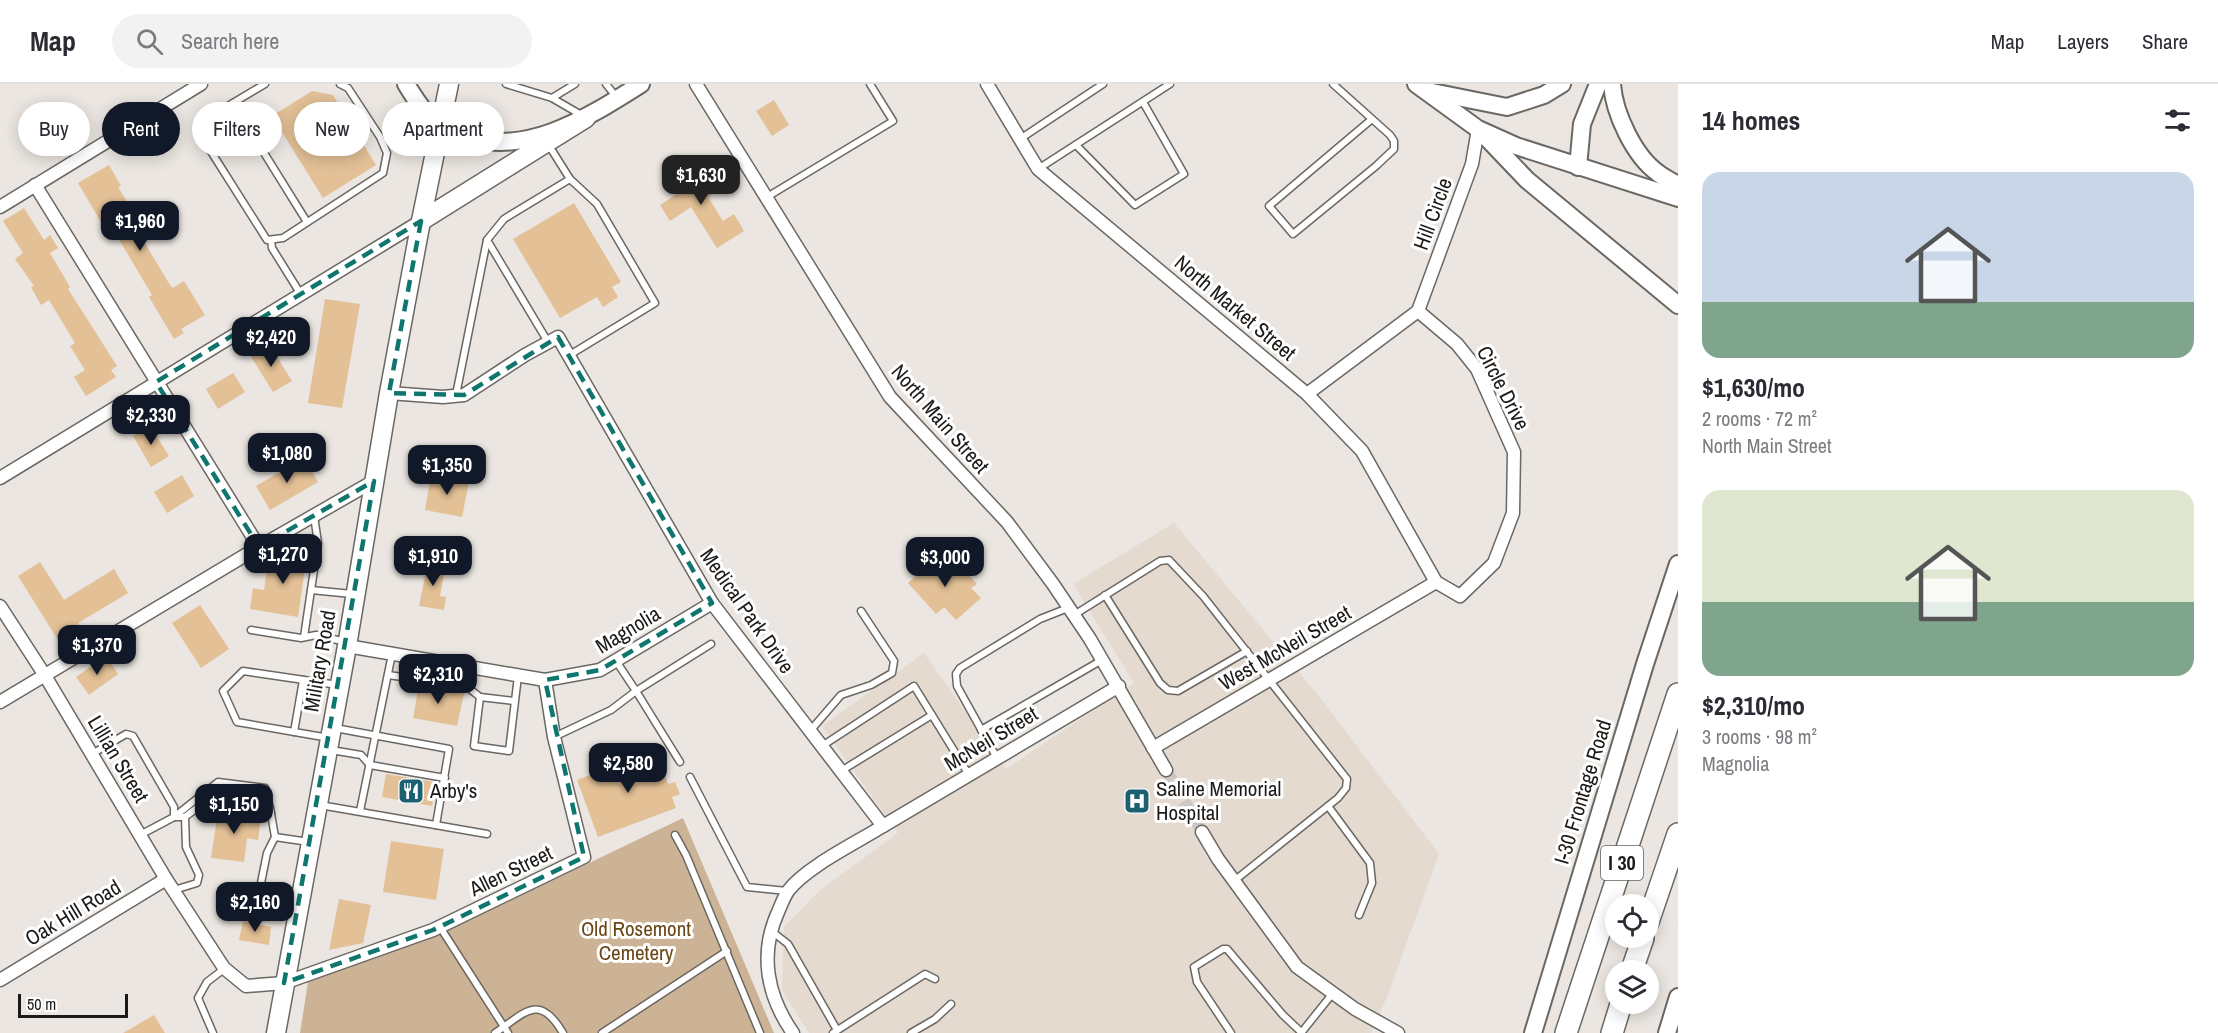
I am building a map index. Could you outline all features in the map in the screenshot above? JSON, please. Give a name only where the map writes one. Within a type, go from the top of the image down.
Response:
[{"type":"highway","name":"I 30","points":[[1566,1033],[1678,694]]},
{"type":"highway","name":"I 30","points":[[1658,894],[1678,834]]},
{"type":"highway","points":[[1611,1033],[1618,1014]]},
{"type":"main road","points":[[406,84],[418,102]]},
{"type":"main road","name":"Military Road","points":[[445,102],[449,84]]},
{"type":"main road","points":[[421,221],[641,84]]},
{"type":"main road","points":[[1420,87],[1507,107],[1544,95],[1562,84]]},
{"type":"main road","points":[[1578,167],[1582,124],[1598,84]]},
{"type":"main road","points":[[1612,84],[1613,101],[1627,133],[1642,157],[1657,173],[1678,185]]},
{"type":"main road","points":[[1420,87],[1478,129],[1527,180],[1678,305]]},
{"type":"main road","points":[[504,142],[533,139],[586,118]]},
{"type":"main road","points":[[1478,129],[1516,146],[1678,198]]},
{"type":"main road","name":"Military Road","points":[[276,1033],[347,644],[388,393],[434,156]]},
{"type":"main road","name":"I-30 Frontage Road","points":[[1533,1033],[1645,664],[1678,564]]},
{"type":"main road","points":[[1667,1033],[1678,997]]},
{"type":"street","points":[[0,207],[201,84]]},
{"type":"street","name":"North Main Street","points":[[696,84],[890,397],[1006,522],[1071,611],[1103,660],[1166,770]]},
{"type":"street","name":"North Market Street","points":[[987,84],[1038,169],[1307,394],[1362,451],[1436,582]]},
{"type":"street","name":"Hill Circle","points":[[1418,311],[1472,164],[1478,129]]},
{"type":"street","points":[[35,186],[259,547]]},
{"type":"street","points":[[0,478],[421,221]]},
{"type":"street","points":[[1307,394],[1418,311]]},
{"type":"street","name":"Circle Drive","points":[[1418,311],[1457,344],[1477,369],[1514,452],[1513,513],[1494,563],[1460,596],[1436,582]]},
{"type":"street","name":"Medical Park Drive","points":[[548,342],[558,337],[712,603],[883,826]]},
{"type":"street","points":[[388,393],[444,398],[464,395],[548,342]]},
{"type":"street","points":[[0,702],[374,481]]},
{"type":"street","name":"West McNeil Street","points":[[1154,748],[1436,582]]},
{"type":"street","name":"Magnolia","points":[[347,644],[545,680],[600,670],[712,603]]},
{"type":"street","name":"Lillian Street","points":[[0,606],[44,674],[166,879],[224,968],[246,986],[284,983]]},
{"type":"street","name":"Allen Street","points":[[284,983],[440,927],[584,858],[554,737],[545,680]]},
{"type":"street","name":"McNeil Street","points":[[883,826],[1119,686]]},
{"type":"street","points":[[793,1033],[772,991],[766,957],[770,930],[788,891],[812,870],[883,826]]},
{"type":"street","points":[[1202,832],[1234,881],[1297,967],[1355,1009],[1398,1033]]},
{"type":"street","name":"Oak Hill Road","points":[[0,980],[166,879]]},
{"type":"lane","points":[[235,102],[265,84]]},
{"type":"lane","points":[[214,156],[267,240],[283,238],[383,173],[387,153],[380,137],[348,88],[340,84]]},
{"type":"lane","points":[[506,84],[552,98],[586,118]]},
{"type":"lane","points":[[552,98],[576,84]]},
{"type":"lane","points":[[606,84],[617,99]]},
{"type":"lane","points":[[765,198],[893,121],[870,84]]},
{"type":"lane","points":[[1019,139],[1103,84]]},
{"type":"lane","points":[[1038,169],[1170,84]]},
{"type":"lane","points":[[1333,84],[1390,135],[1394,141],[1394,149],[1293,234],[1269,206],[1372,119]]},
{"type":"lane","points":[[1076,145],[1135,205],[1184,174],[1143,102]]},
{"type":"lane","points":[[547,142],[570,179],[597,204],[655,303],[568,356]]},
{"type":"lane","points":[[266,156],[307,222]]},
{"type":"lane","points":[[456,396],[487,240],[504,219],[570,179]]},
{"type":"lane","points":[[271,240],[272,248],[300,293]]},
{"type":"lane","points":[[487,240],[548,342]]},
{"type":"lane","points":[[304,638],[318,543],[314,516]]},
{"type":"lane","points":[[997,759],[957,686],[956,674],[960,668],[1040,619],[1071,611],[1105,595],[1160,561],[1169,560],[1203,596],[1347,779],[1346,788],[1328,806],[1234,881]]},
{"type":"lane","points":[[311,590],[355,594]]},
{"type":"lane","points":[[1105,595],[1160,683],[1168,690],[1178,691],[1247,651]]},
{"type":"lane","points":[[810,731],[840,695],[871,685],[892,673],[894,661],[861,611]]},
{"type":"lane","points":[[251,630],[304,638],[316,635],[347,644]]},
{"type":"lane","points":[[554,737],[611,710],[636,691],[711,644]]},
{"type":"lane","points":[[360,811],[392,654]]},
{"type":"lane","points":[[981,730],[1103,660]]},
{"type":"lane","points":[[616,661],[681,762]]},
{"type":"lane","points":[[339,685],[243,671],[223,692],[237,722],[329,738],[376,736],[449,749],[436,825]]},
{"type":"lane","points":[[388,675],[466,686],[480,696],[514,701]]},
{"type":"lane","points":[[480,696],[474,746],[509,751],[518,676]]},
{"type":"lane","points":[[294,732],[303,680]]},
{"type":"lane","points":[[821,746],[914,686],[969,775]]},
{"type":"lane","points":[[841,772],[932,715]]},
{"type":"lane","points":[[92,754],[126,734],[133,736],[174,807],[174,817]]},
{"type":"lane","points":[[329,738],[361,754],[370,765],[445,778]]},
{"type":"lane","points":[[690,777],[747,887],[788,891]]},
{"type":"lane","points":[[140,835],[174,817],[218,782],[265,788],[276,837],[267,853],[259,893],[266,901],[298,906]]},
{"type":"lane","points":[[174,817],[185,817],[217,790],[267,797]]},
{"type":"lane","points":[[209,799],[270,810]]},
{"type":"lane","points":[[202,804],[270,810]]},
{"type":"lane","points":[[317,804],[487,834]]},
{"type":"lane","points":[[1328,806],[1370,863],[1372,883],[1359,915]]},
{"type":"lane","points":[[174,890],[196,883],[199,874],[186,847],[185,817]]},
{"type":"lane","points":[[675,835],[686,855],[760,1033]]},
{"type":"lane","points":[[276,837],[310,842]]},
{"type":"lane","points":[[440,927],[506,1030]]},
{"type":"lane","points":[[770,930],[788,944],[835,1032],[925,974],[935,979]]},
{"type":"lane","points":[[1231,1033],[1197,982],[1194,967],[1223,949],[1227,950],[1301,1033],[1333,993]]},
{"type":"lane","points":[[602,1033],[727,951]]},
{"type":"lane","points":[[213,1033],[198,998],[207,982],[224,968]]},
{"type":"lane","points":[[911,1033],[935,1019],[951,1004]]},
{"type":"lane","points":[[495,1033],[506,1030],[528,1011],[538,1008],[548,1012],[562,1033]]},
{"type":"highlighted area","points":[[421,221],[389,393],[464,395],[558,337],[712,603],[600,670],[545,680],[584,857],[433,930],[284,983],[374,481],[259,547],[156,382]]},
{"type":"shaded area","name":"Saline Memorial Hospital","points":[[1174,523],[1322,700],[1439,854],[1387,997],[1371,1033],[809,1033],[782,990],[784,927],[819,891],[898,833],[822,726],[924,653],[1006,769],[1134,683],[1073,584]]},
{"type":"green space","name":"Old Rosemont Cemetery","points":[[683,818],[774,1033],[300,1033],[308,982],[453,928]]},
{"type":"building","points":[[312,91],[333,95],[337,102],[294,102]]},
{"type":"building","points":[[774,100],[789,125],[772,136],[756,111]]},
{"type":"building","points":[[294,102],[294,151],[282,132],[282,110]]},
{"type":"building","points":[[370,155],[376,165],[323,198],[297,156]]},
{"type":"building","points":[[698,162],[717,191],[708,197],[723,221],[734,214],[744,231],[717,248],[691,207],[670,221],[660,205],[683,190],[675,176]]},
{"type":"building","points":[[109,165],[121,186],[118,187],[136,216],[131,220],[170,285],[173,288],[184,281],[205,315],[181,329],[184,333],[174,339],[149,297],[152,295],[114,231],[108,234],[78,183]]},
{"type":"building","points":[[574,203],[621,282],[612,287],[618,297],[603,307],[597,297],[560,318],[513,239]]},
{"type":"building","points":[[24,208],[44,240],[50,235],[58,248],[50,253],[70,287],[68,289],[117,366],[111,370],[116,377],[86,396],[74,377],[85,370],[70,346],[75,343],[49,300],[41,305],[31,287],[34,286],[15,259],[23,253],[3,221]]},
{"type":"building","points":[[325,299],[360,304],[342,408],[308,403]]},
{"type":"building","points":[[269,344],[292,381],[273,392],[250,355]]},
{"type":"building","points":[[233,373],[245,392],[218,409],[206,389]]},
{"type":"building","points":[[150,426],[169,456],[151,467],[133,436]]},
{"type":"building","points":[[304,458],[318,482],[270,510],[256,486]]},
{"type":"building","points":[[182,475],[194,496],[167,513],[154,492]]},
{"type":"building","points":[[431,475],[469,482],[462,517],[425,510]]},
{"type":"building","points":[[289,544],[308,547],[298,617],[250,609],[253,588],[264,590],[268,563],[285,565]]},
{"type":"building","points":[[940,554],[957,572],[962,568],[977,584],[971,588],[981,598],[956,620],[944,607],[936,614],[908,583]]},
{"type":"building","points":[[428,561],[446,564],[440,596],[446,597],[444,610],[419,606]]},
{"type":"building","points":[[40,562],[64,600],[114,569],[128,593],[78,623],[80,626],[58,640],[18,576]]},
{"type":"building","points":[[200,605],[229,649],[201,668],[172,623]]},
{"type":"building","points":[[106,656],[118,674],[89,695],[76,677]]},
{"type":"building","points":[[419,685],[464,693],[457,726],[413,718]]},
{"type":"building","points":[[656,750],[668,784],[675,782],[680,794],[672,797],[676,808],[598,837],[577,780]]},
{"type":"building","points":[[386,774],[436,782],[432,806],[382,797]]},
{"type":"building","points":[[218,811],[261,816],[258,840],[247,838],[244,862],[211,858]]},
{"type":"building","points":[[391,841],[444,849],[436,900],[383,892]]},
{"type":"building","points":[[339,899],[371,905],[363,943],[329,950]]},
{"type":"building","points":[[243,921],[271,927],[269,945],[239,940]]},
{"type":"building","points":[[154,1015],[165,1033],[123,1033]]},
{"type":"tunnel","points":[[1166,770],[1202,832]]},
{"type":"place","name":"Arby's","points":[[411,791]]},
{"type":"place","name":"Saline Memorial Hospital","points":[[1137,801]]}]
